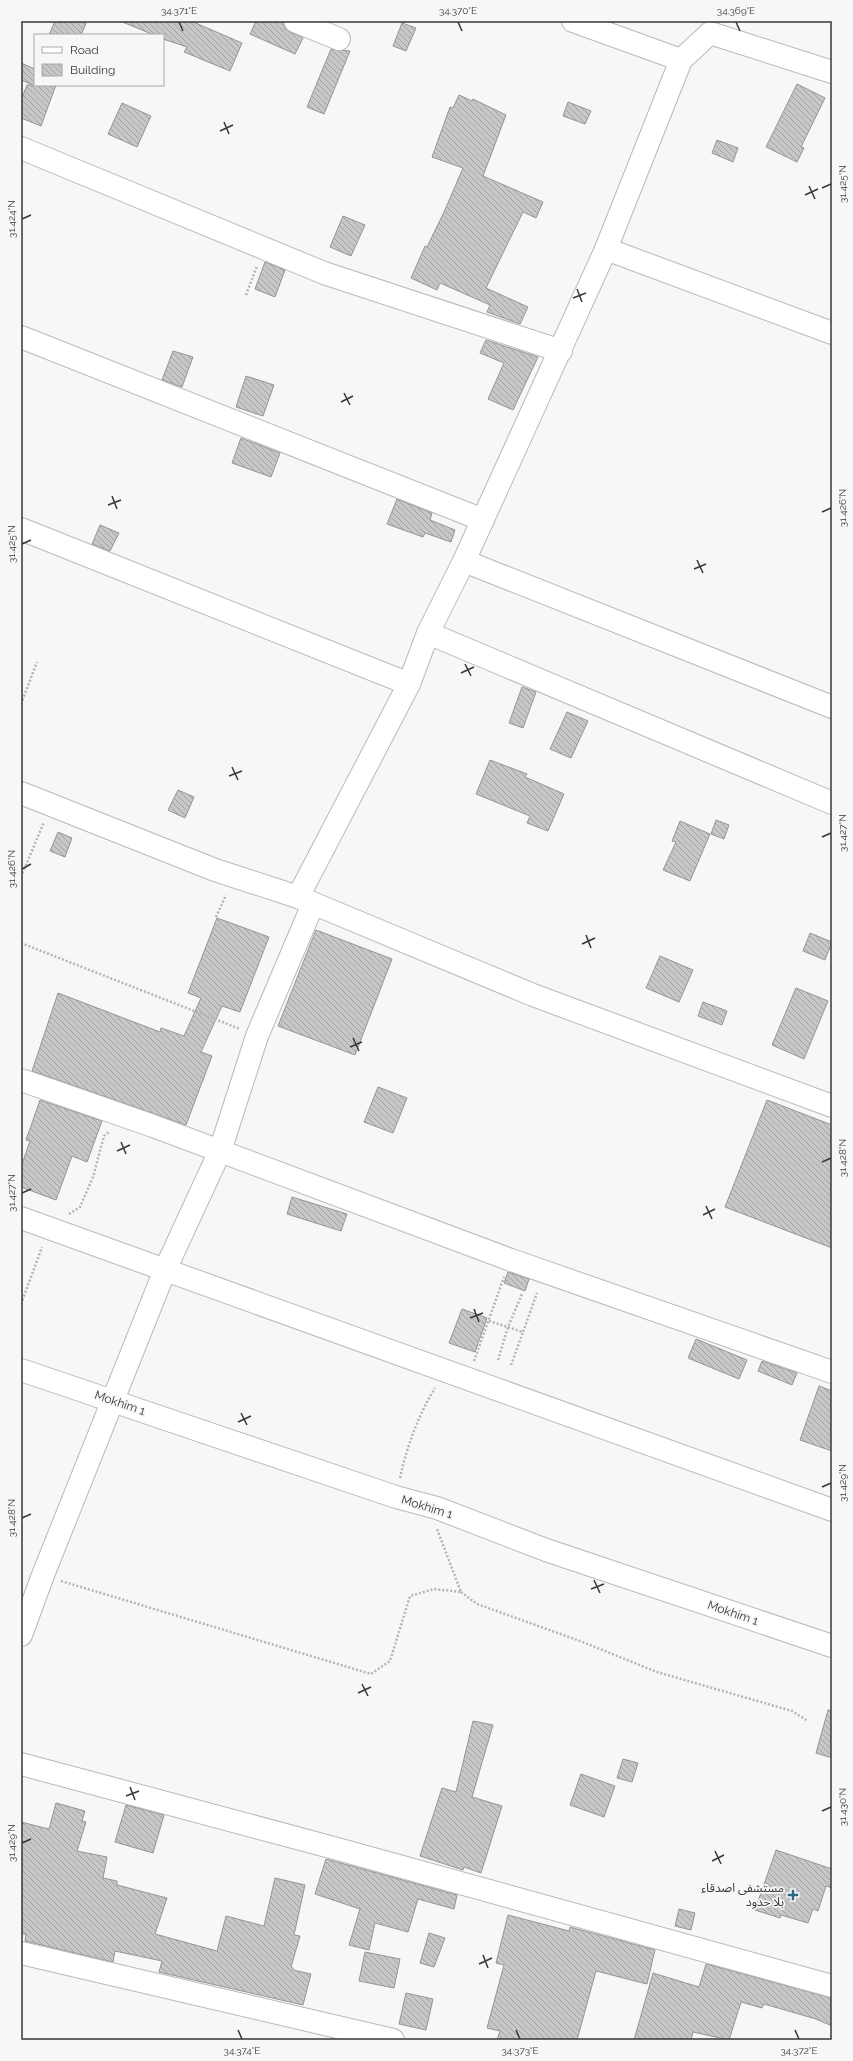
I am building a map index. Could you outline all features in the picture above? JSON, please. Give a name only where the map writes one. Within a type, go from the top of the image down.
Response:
[{"type":"street","points":[[294,21],[339,39]]},
{"type":"street","points":[[573,21],[682,60]]},
{"type":"street","points":[[21,1635],[43,1575],[165,1270],[220,1151],[257,1036],[305,900],[409,684],[428,633],[464,561],[561,351],[606,249],[682,60],[712,27],[832,72]]},
{"type":"street","points":[[21,148],[324,272],[561,351]]},
{"type":"street","points":[[606,249],[832,333]]},
{"type":"street","points":[[21,338],[483,520]]},
{"type":"street","points":[[21,529],[409,684]]},
{"type":"street","points":[[464,561],[832,707]]},
{"type":"street","points":[[428,633],[832,803]]},
{"type":"street","points":[[21,793],[235,876],[305,900],[533,995],[832,1106]]},
{"type":"street","points":[[21,1080],[220,1151],[511,1260],[832,1372]]},
{"type":"street","points":[[21,1218],[832,1510]]},
{"type":"street","name":"Mokhim 1","points":[[21,1370],[396,1498],[437,1508],[546,1550],[832,1646]]},
{"type":"street","points":[[21,1764],[334,1848],[832,1986]]},
{"type":"street","points":[[21,1953],[393,2040]]},
{"type":"path","points":[[246,295],[264,247]]},
{"type":"path","points":[[21,704],[37,662]]},
{"type":"path","points":[[21,876],[52,805]]},
{"type":"path","points":[[216,918],[235,876]]},
{"type":"path","points":[[21,943],[257,1036]]},
{"type":"path","points":[[21,1304],[48,1228],[80,1207],[93,1177],[104,1136],[126,1117]]},
{"type":"path","points":[[467,1379],[511,1260]]},
{"type":"path","points":[[511,1365],[537,1293]]},
{"type":"path","points":[[498,1360],[508,1327],[522,1294]]},
{"type":"path","points":[[489,1321],[523,1332]]},
{"type":"path","points":[[396,1498],[404,1462],[421,1410],[446,1371]]},
{"type":"path","points":[[437,1508],[437,1529],[462,1592],[477,1604],[580,1640],[657,1672],[792,1711],[808,1721]]},
{"type":"path","points":[[43,1575],[371,1674],[390,1661],[410,1596],[434,1589],[462,1592]]},
{"type":"building","points":[[55,21],[87,21],[81,34],[49,34]]},
{"type":"building","points":[[120,21],[191,21],[242,43],[230,71],[184,52],[187,47],[164,39],[164,34],[152,34]]},
{"type":"building","points":[[256,21],[283,21],[285,29],[303,38],[295,54],[250,34]]},
{"type":"building","points":[[402,23],[416,28],[406,51],[393,46]]},
{"type":"building","points":[[331,49],[350,51],[324,114],[307,107]]},
{"type":"building","points":[[21,63],[34,69],[34,86],[56,86],[41,126],[21,118],[21,100],[27,85],[33,85],[21,80]]},
{"type":"building","points":[[797,84],[825,98],[801,147],[804,148],[797,162],[766,147]]},
{"type":"building","points":[[459,95],[472,101],[473,99],[506,115],[483,176],[543,202],[536,218],[523,212],[486,288],[528,307],[520,324],[487,312],[490,305],[440,283],[437,290],[411,278],[425,246],[427,247],[444,212],[463,168],[432,157],[450,107],[453,108]]},
{"type":"building","points":[[568,102],[591,111],[585,124],[563,116]]},
{"type":"building","points":[[122,103],[151,116],[137,147],[108,134]]},
{"type":"building","points":[[717,140],[738,148],[733,162],[712,153]]},
{"type":"building","points":[[343,216],[365,225],[351,256],[330,247]]},
{"type":"building","points":[[265,262],[285,270],[275,297],[255,289]]},
{"type":"building","points":[[486,340],[538,357],[513,410],[488,399],[504,363],[480,353]]},
{"type":"building","points":[[173,351],[193,357],[182,387],[162,380]]},
{"type":"building","points":[[246,376],[274,385],[263,416],[236,407]]},
{"type":"building","points":[[241,438],[280,453],[271,477],[232,463]]},
{"type":"building","points":[[397,499],[432,513],[430,520],[455,530],[451,542],[425,533],[423,537],[387,524]]},
{"type":"building","points":[[100,525],[119,533],[110,551],[92,544]]},
{"type":"building","points":[[522,687],[536,692],[523,728],[509,723]]},
{"type":"building","points":[[567,712],[588,721],[571,758],[550,749]]},
{"type":"building","points":[[490,760],[527,774],[525,777],[564,794],[548,831],[527,823],[530,816],[476,794]]},
{"type":"building","points":[[178,790],[194,797],[185,818],[168,810]]},
{"type":"building","points":[[716,820],[729,825],[724,839],[711,834]]},
{"type":"building","points":[[680,821],[710,834],[690,881],[663,870],[676,842],[672,841]]},
{"type":"building","points":[[58,832],[72,838],[65,857],[50,851]]},
{"type":"building","points":[[217,918],[269,937],[240,1012],[222,1006],[201,1052],[212,1056],[186,1125],[32,1071],[58,993],[160,1032],[161,1028],[184,1036],[201,998],[188,993]]},
{"type":"building","points":[[316,930],[392,959],[355,1055],[278,1026]]},
{"type":"building","points":[[810,933],[832,942],[825,960],[803,951]]},
{"type":"building","points":[[660,956],[693,970],[679,1002],[646,988]]},
{"type":"building","points":[[796,988],[828,1001],[804,1059],[772,1045]]},
{"type":"building","points":[[703,1002],[727,1011],[722,1025],[698,1016]]},
{"type":"building","points":[[378,1087],[407,1098],[393,1133],[364,1122]]},
{"type":"building","points":[[40,1100],[102,1121],[87,1162],[72,1156],[56,1200],[21,1187],[21,1167],[30,1141],[26,1140]]},
{"type":"building","points":[[767,1100],[832,1125],[832,1248],[725,1207]]},
{"type":"building","points":[[292,1197],[347,1214],[341,1231],[287,1214]]},
{"type":"building","points":[[508,1272],[529,1279],[525,1291],[504,1283]]},
{"type":"building","points":[[462,1309],[487,1318],[475,1352],[449,1343]]},
{"type":"building","points":[[696,1339],[747,1360],[739,1379],[688,1358]]},
{"type":"building","points":[[762,1361],[797,1373],[792,1385],[758,1371]]},
{"type":"building","points":[[819,1386],[832,1391],[832,1451],[800,1440]]},
{"type":"building","points":[[828,1710],[832,1710],[832,1758],[816,1753]]},
{"type":"building","points":[[473,1721],[493,1725],[472,1797],[502,1806],[481,1873],[464,1867],[463,1870],[420,1856],[442,1788],[456,1792]]},
{"type":"building","points":[[623,1759],[638,1763],[632,1782],[617,1778]]},
{"type":"building","points":[[581,1774],[615,1786],[604,1817],[570,1805]]},
{"type":"building","points":[[56,1803],[85,1811],[82,1821],[86,1822],[77,1851],[107,1857],[103,1878],[117,1881],[117,1885],[167,1898],[155,1934],[217,1951],[226,1916],[264,1926],[275,1878],[305,1885],[294,1935],[300,1936],[291,1967],[293,1970],[311,1974],[303,2005],[159,1972],[162,1961],[115,1951],[113,1962],[25,1941],[26,1934],[21,1934],[21,1822],[49,1829]]},
{"type":"building","points":[[126,1805],[164,1815],[153,1853],[115,1842]]},
{"type":"building","points":[[776,1850],[832,1869],[832,1888],[826,1886],[818,1911],[813,1909],[808,1923],[781,1915],[780,1918],[755,1910]]},
{"type":"building","points":[[326,1859],[457,1895],[454,1909],[418,1899],[408,1932],[375,1923],[369,1950],[349,1945],[360,1909],[315,1894]]},
{"type":"building","points":[[679,1909],[695,1913],[691,1930],[675,1926]]},
{"type":"building","points":[[508,1915],[569,1931],[570,1927],[655,1950],[647,1984],[596,1971],[577,2040],[497,2040],[500,2031],[487,2028],[504,1965],[496,1963]]},
{"type":"building","points":[[429,1933],[445,1938],[434,1967],[420,1963]]},
{"type":"building","points":[[365,1952],[400,1959],[394,1988],[359,1981]]},
{"type":"building","points":[[706,1964],[832,1998],[832,2026],[816,2019],[764,2004],[762,2008],[741,2002],[729,2040],[693,2032],[691,2040],[634,2040],[653,1973],[699,1987]]},
{"type":"building","points":[[406,1993],[433,1999],[426,2030],[399,2024]]},
{"type":"place","name":"مستشفى اصدقاء بلا حدود","points":[[793,1895]]}]
